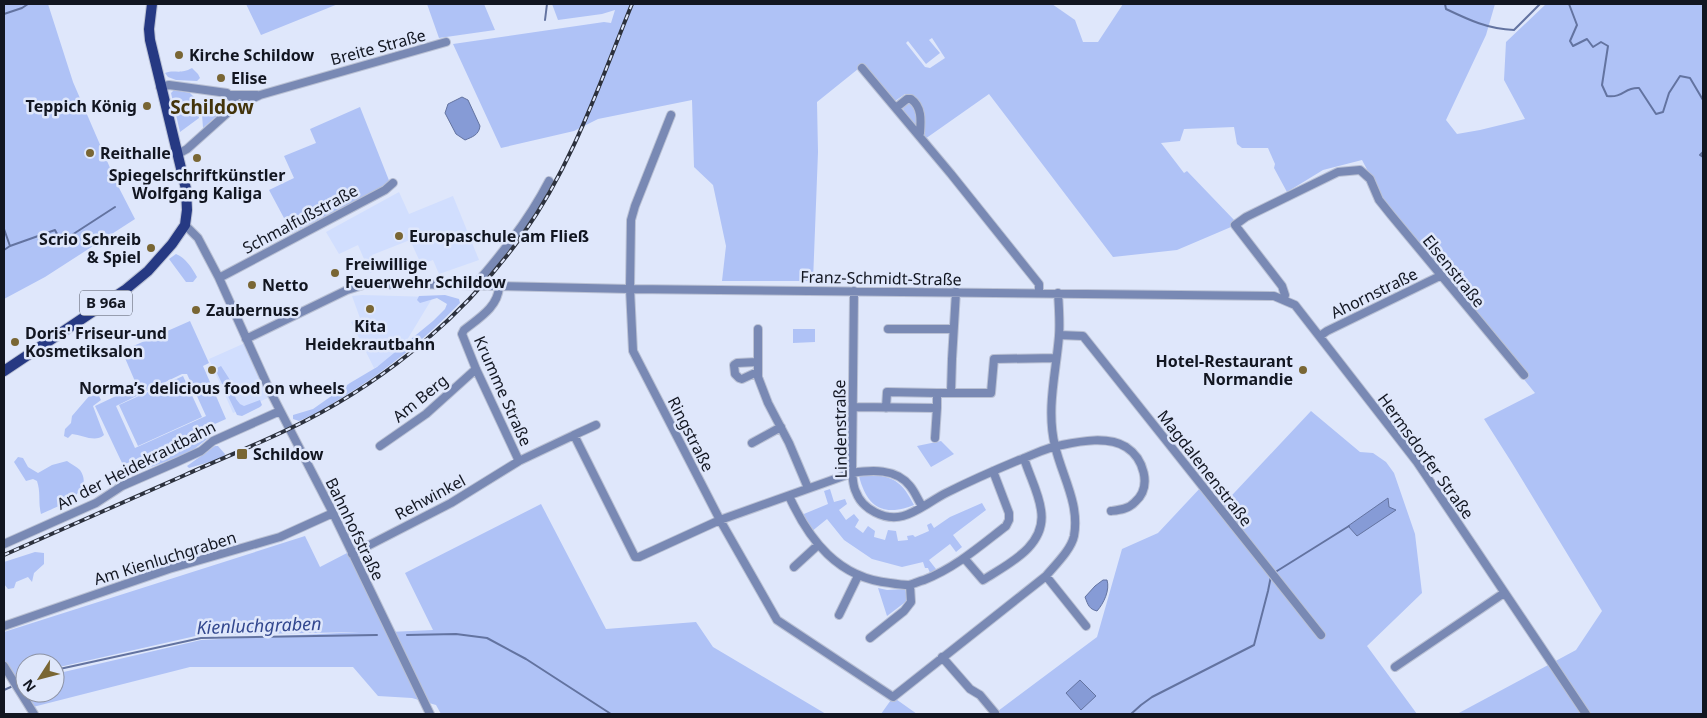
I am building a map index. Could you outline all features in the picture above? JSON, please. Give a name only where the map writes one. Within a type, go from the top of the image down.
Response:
[{"type":"main road","points":[[152,4],[149,29],[150,40],[186,189],[187,210],[185,225]]},
{"type":"main road","name":"B 96a","points":[[4,371],[139,279],[172,244],[185,225]]},
{"type":"street","name":"Breite Straße","points":[[178,154],[194,144],[234,107],[260,95],[446,42]]},
{"type":"street","points":[[862,68],[897,107],[1039,284],[1039,293]]},
{"type":"street","name":"Breite Straße","points":[[160,87],[169,85],[229,95],[260,95]]},
{"type":"street","points":[[229,95],[235,101],[234,107]]},
{"type":"street","points":[[897,107],[906,99],[912,99],[916,103],[920,112],[919,135]]},
{"type":"street","name":"Ringstraße","points":[[671,115],[631,220],[630,289],[632,351],[720,520],[777,620],[893,696],[942,657]]},
{"type":"street","name":"Hermsdorfer Straße","points":[[1370,180],[1360,170],[1338,172],[1246,217],[1234,225],[1282,286],[1285,295],[1284,299],[1295,305],[1417,462],[1586,714]]},
{"type":"street","name":"Elsenstraße","points":[[1370,180],[1379,200],[1524,376]]},
{"type":"street","points":[[478,286],[480,279],[516,234],[541,197],[549,181]]},
{"type":"street","name":"Schmalfußstraße","points":[[219,278],[385,190],[393,183]]},
{"type":"street","name":"Bahnhofstraße","points":[[185,225],[198,238],[219,278],[280,411],[333,514],[430,714]]},
{"type":"street","name":"Ahornstraße","points":[[1320,336],[1440,276]]},
{"type":"street","name":"Franz-Schmidt-Straße","points":[[246,339],[347,290],[363,285],[1274,296],[1284,299]]},
{"type":"street","name":"Krumme Straße","points":[[499,287],[493,306],[464,330],[462,334],[476,370],[520,461],[596,425]]},
{"type":"street","name":"Lindenstraße","points":[[854,291],[852,474],[856,492],[866,508],[882,515],[902,516],[947,492],[1024,458],[1055,446],[1084,441],[1110,442],[1125,447],[1140,461],[1145,477],[1143,491],[1135,502],[1123,510],[1111,511]]},
{"type":"street","points":[[952,392],[956,292]]},
{"type":"street","points":[[994,713],[980,695],[970,689],[942,657],[1046,576],[1074,537],[1075,515],[1073,502],[1055,446],[1051,413],[1059,334],[1058,293]]},
{"type":"street","points":[[758,329],[757,372],[768,403],[781,427],[808,488]]},
{"type":"street","points":[[888,329],[953,330]]},
{"type":"street","name":"Magdalenenstraße","points":[[1059,334],[1083,336],[1321,635]]},
{"type":"street","points":[[886,408],[887,392],[991,393],[994,359],[1056,358]]},
{"type":"street","points":[[757,362],[737,363],[733,369],[738,378],[742,379],[757,372]]},
{"type":"street","name":"Am Berg","points":[[380,446],[426,414],[476,370]]},
{"type":"street","points":[[936,438],[937,393]]},
{"type":"street","points":[[853,407],[937,408]]},
{"type":"street","name":"An der Heidekrautbahn","points":[[4,544],[96,503],[122,486],[201,451],[213,441],[280,411]]},
{"type":"street","points":[[752,443],[781,427]]},
{"type":"street","points":[[574,435],[635,557],[639,557],[720,520],[808,488],[870,470],[895,475],[910,485],[922,506]]},
{"type":"street","points":[[964,558],[983,580],[1031,546],[1038,536],[1042,522],[1041,510],[1024,458]]},
{"type":"street","name":"Rehwinkel","points":[[352,554],[451,503],[520,461]]},
{"type":"street","points":[[789,496],[798,515],[818,545],[830,557],[858,576],[883,582],[910,585],[938,574],[964,558],[1006,526],[1010,520],[1010,513],[993,471]]},
{"type":"street","name":"Am Kienluchgraben","points":[[4,626],[169,569],[280,537],[333,514]]},
{"type":"street","points":[[794,567],[818,545]]},
{"type":"street","points":[[839,615],[858,576]]},
{"type":"street","points":[[1046,576],[1086,626]]},
{"type":"street","points":[[870,638],[904,611],[912,602],[910,585]]},
{"type":"street","points":[[1394,667],[1504,593]]},
{"type":"street","points":[[4,666],[34,714]]},
{"type":"shaded area","points":[[4,4],[48,4],[73,82],[117,184],[135,219],[45,277],[4,299]]},
{"type":"shaded area","points":[[246,4],[338,4],[261,35]]},
{"type":"shaded area","points":[[427,4],[484,4],[495,30],[439,38]]},
{"type":"shaded area","points":[[552,4],[1052,4],[1075,20],[1083,42],[1098,42],[1123,4],[1495,4],[1486,35],[1446,120],[1457,134],[1525,119],[1504,80],[1506,42],[1546,4],[1703,4],[1703,714],[1457,714],[1576,650],[1602,611],[1484,419],[1535,393],[1391,215],[1362,160],[1323,170],[1287,192],[1274,168],[1275,164],[1268,148],[1242,148],[1237,144],[1234,127],[1184,129],[1180,141],[1161,143],[1184,173],[1187,171],[1235,221],[1231,227],[1177,250],[1113,257],[989,94],[925,139],[921,127],[923,110],[915,99],[905,94],[895,101],[863,65],[817,102],[818,152],[813,281],[722,281],[726,246],[713,185],[694,167],[692,100],[598,119],[574,131],[501,148],[453,44],[604,22],[611,23],[615,10],[602,14],[558,20]],"holes":[[[932,38],[945,58],[930,68],[925,67],[906,43],[908,41],[926,64],[940,53],[929,40]]]},
{"type":"shaded area","points":[[192,68],[200,78],[197,81],[176,80],[168,77],[165,73],[184,71]]},
{"type":"shaded area","points":[[174,90],[190,93],[196,99],[199,118],[180,132],[171,93]]},
{"type":"shaded area","points":[[462,97],[468,100],[480,126],[477,134],[465,140],[456,134],[445,113],[448,104]]},
{"type":"shaded area","points":[[912,101],[919,119],[916,129],[905,114],[903,107],[903,103]]},
{"type":"shaded area","points":[[360,107],[390,183],[292,233],[269,190],[294,178],[284,156],[316,143],[310,129]]},
{"type":"shaded area","points":[[208,108],[220,113],[203,128],[202,114]]},
{"type":"shaded area","name":"Europaschule am Fließ","points":[[399,192],[409,214],[453,196],[479,260],[439,274],[433,260],[421,264],[410,240],[372,255],[378,270],[370,273],[358,245],[339,254],[326,232]]},
{"type":"shaded area","points":[[176,254],[186,261],[193,270],[197,277],[193,282],[186,282],[169,259]]},
{"type":"shaded area","points":[[445,295],[459,299],[460,303],[404,354],[359,387],[322,410],[299,421],[293,419],[293,415],[313,409],[377,367],[433,321],[445,309],[447,304],[437,298],[420,303],[417,300],[419,296]]},
{"type":"shaded area","points":[[352,296],[433,297],[404,345],[382,364],[374,368],[351,322],[360,318]]},
{"type":"shaded area","points":[[190,321],[209,363],[203,366],[226,419],[123,465],[95,406],[137,386],[122,351]],"holes":[[[182,374],[187,374],[206,416],[135,448],[116,406]]]},
{"type":"shaded area","points":[[793,329],[815,329],[815,342],[793,343]]},
{"type":"shaded area","points":[[245,343],[268,398],[233,413],[209,359]]},
{"type":"shaded area","points":[[221,366],[230,380],[236,399],[240,404],[244,406],[260,400],[262,405],[260,407],[242,416],[237,415],[217,373],[217,368]]},
{"type":"shaded area","points":[[183,376],[202,417],[138,446],[119,405]]},
{"type":"shaded area","points":[[90,395],[99,396],[101,400],[93,406],[104,435],[97,438],[72,434],[68,438],[64,436],[65,429],[71,423],[72,416]]},
{"type":"shaded area","points":[[1311,411],[1360,452],[1373,453],[1386,462],[1394,473],[1415,534],[1422,593],[1367,646],[1417,714],[994,714],[1097,637],[1122,549],[1158,533],[1202,486],[1220,508]],"holes":[[[1388,499],[1389,507],[1349,526]]]},
{"type":"shaded area","points":[[209,429],[212,430],[211,436],[189,453],[143,470],[119,482],[114,481],[111,474],[116,470]]},
{"type":"shaded area","points":[[941,441],[954,454],[931,467],[917,446]]},
{"type":"shaded area","points":[[215,446],[218,446],[225,454],[223,458],[189,468],[187,466]]},
{"type":"shaded area","points":[[18,457],[23,458],[28,467],[38,473],[52,465],[67,461],[80,470],[84,478],[83,486],[72,498],[41,514],[37,481],[33,479],[26,481],[14,462]]},
{"type":"shaded area","points":[[871,474],[887,477],[897,482],[906,491],[914,505],[894,510],[878,507],[867,496],[859,476]]},
{"type":"shaded area","points":[[830,489],[834,502],[845,499],[847,504],[839,510],[846,520],[854,514],[859,520],[855,527],[863,533],[868,526],[875,531],[874,537],[885,540],[888,530],[896,531],[898,541],[908,540],[907,536],[913,535],[915,537],[929,531],[927,525],[931,523],[934,528],[950,517],[982,503],[986,510],[953,535],[962,547],[956,552],[950,544],[929,560],[936,569],[930,573],[928,568],[925,568],[923,562],[902,567],[872,559],[844,540],[827,519],[811,532],[799,516],[828,504],[824,491]]},
{"type":"shaded area","points":[[1388,498],[1389,507],[1396,510],[1357,536],[1348,526]]},
{"type":"shaded area","points":[[541,504],[606,629],[696,622],[713,647],[826,714],[441,714],[436,705],[412,698],[378,696],[353,667],[190,667],[65,699],[65,672],[201,640],[360,632],[200,635],[65,666],[65,653],[15,653],[15,679],[4,661],[4,632],[305,536],[320,567],[347,553],[389,632],[433,630],[405,573]]},
{"type":"shaded area","points":[[35,552],[44,553],[44,564],[34,573],[32,582],[28,577],[16,582],[14,588],[8,589],[4,584],[4,562]]},
{"type":"shaded area","points":[[1103,580],[1107,580],[1107,592],[1097,611],[1089,606],[1085,597]]},
{"type":"shaded area","points":[[878,588],[887,590],[905,589],[908,600],[887,616]]},
{"type":"shaded area","points":[[1080,680],[1096,696],[1081,710],[1066,693]]},
{"type":"shaded area","points":[[893,697],[917,714],[881,714]]},
{"type":"shaded area","points":[[31,703],[49,703],[29,708]]},
{"type":"waterway","points":[[4,14],[28,4]]},
{"type":"waterway","points":[[545,20],[547,4]]},
{"type":"waterway","points":[[1445,4],[1446,9],[1471,20],[1487,26],[1514,30],[1540,4]]},
{"type":"waterway","points":[[1569,4],[1577,25],[1570,41],[1573,46],[1587,39],[1593,47],[1601,42],[1608,46],[1602,85],[1607,96],[1639,88],[1656,114],[1663,112],[1669,93],[1680,76],[1690,78],[1703,100]]},
{"type":"waterway","points":[[1703,152],[1700,155],[1703,157]]},
{"type":"waterway","points":[[4,229],[10,246],[55,230],[61,242],[115,207]]},
{"type":"waterway","points":[[4,250],[10,246]]},
{"type":"waterway","points":[[1277,571],[1349,526]]},
{"type":"waterway","points":[[1131,714],[1152,697],[1254,645],[1271,576]]},
{"type":"waterway","name":"Kienluchgraben","points":[[407,635],[456,634],[487,638],[526,659],[611,714]]},
{"type":"waterway","name":"Kienluchgraben","points":[[65,668],[201,638],[377,635]]},
{"type":"waterway","name":"Kienluchgraben","points":[[4,690],[13,686]]},
{"type":"railway","points":[[4,555],[305,421],[337,404],[368,384],[426,340],[478,290],[501,263],[541,207],[571,151],[597,93],[632,4]]},
{"type":"place","name":"Kirche Schildow","points":[[179,55]]},
{"type":"place","name":"Elise","points":[[221,78]]},
{"type":"place","name":"Teppich König","points":[[147,106]]},
{"type":"place","name":"Reithalle","points":[[90,153]]},
{"type":"place","name":"Spiegelschriftkünstler Wolfgang Kaliga","points":[[197,158]]},
{"type":"place","name":"Europaschule am Fließ","points":[[399,236]]},
{"type":"place","name":"Scrio Schreib & Spiel","points":[[151,248]]},
{"type":"place","name":"Freiwillige Feuerwehr Schildow","points":[[335,273]]},
{"type":"place","name":"Netto","points":[[252,285]]},
{"type":"place","name":"Kita Heidekrautbahn","points":[[370,309]]},
{"type":"place","name":"Zaubernuss","points":[[196,310]]},
{"type":"place","name":"Doris' Friseur-und Kosmetiksalon","points":[[15,342]]},
{"type":"place","name":"Norma’s delicious food on wheels","points":[[212,370]]},
{"type":"place","name":"Hotel-Restaurant Normandie","points":[[1303,370]]},
{"type":"place","name":"Schildow","points":[[242,454]]},
{"type":"district","name":"Schildow","points":[[212,107]]}]
